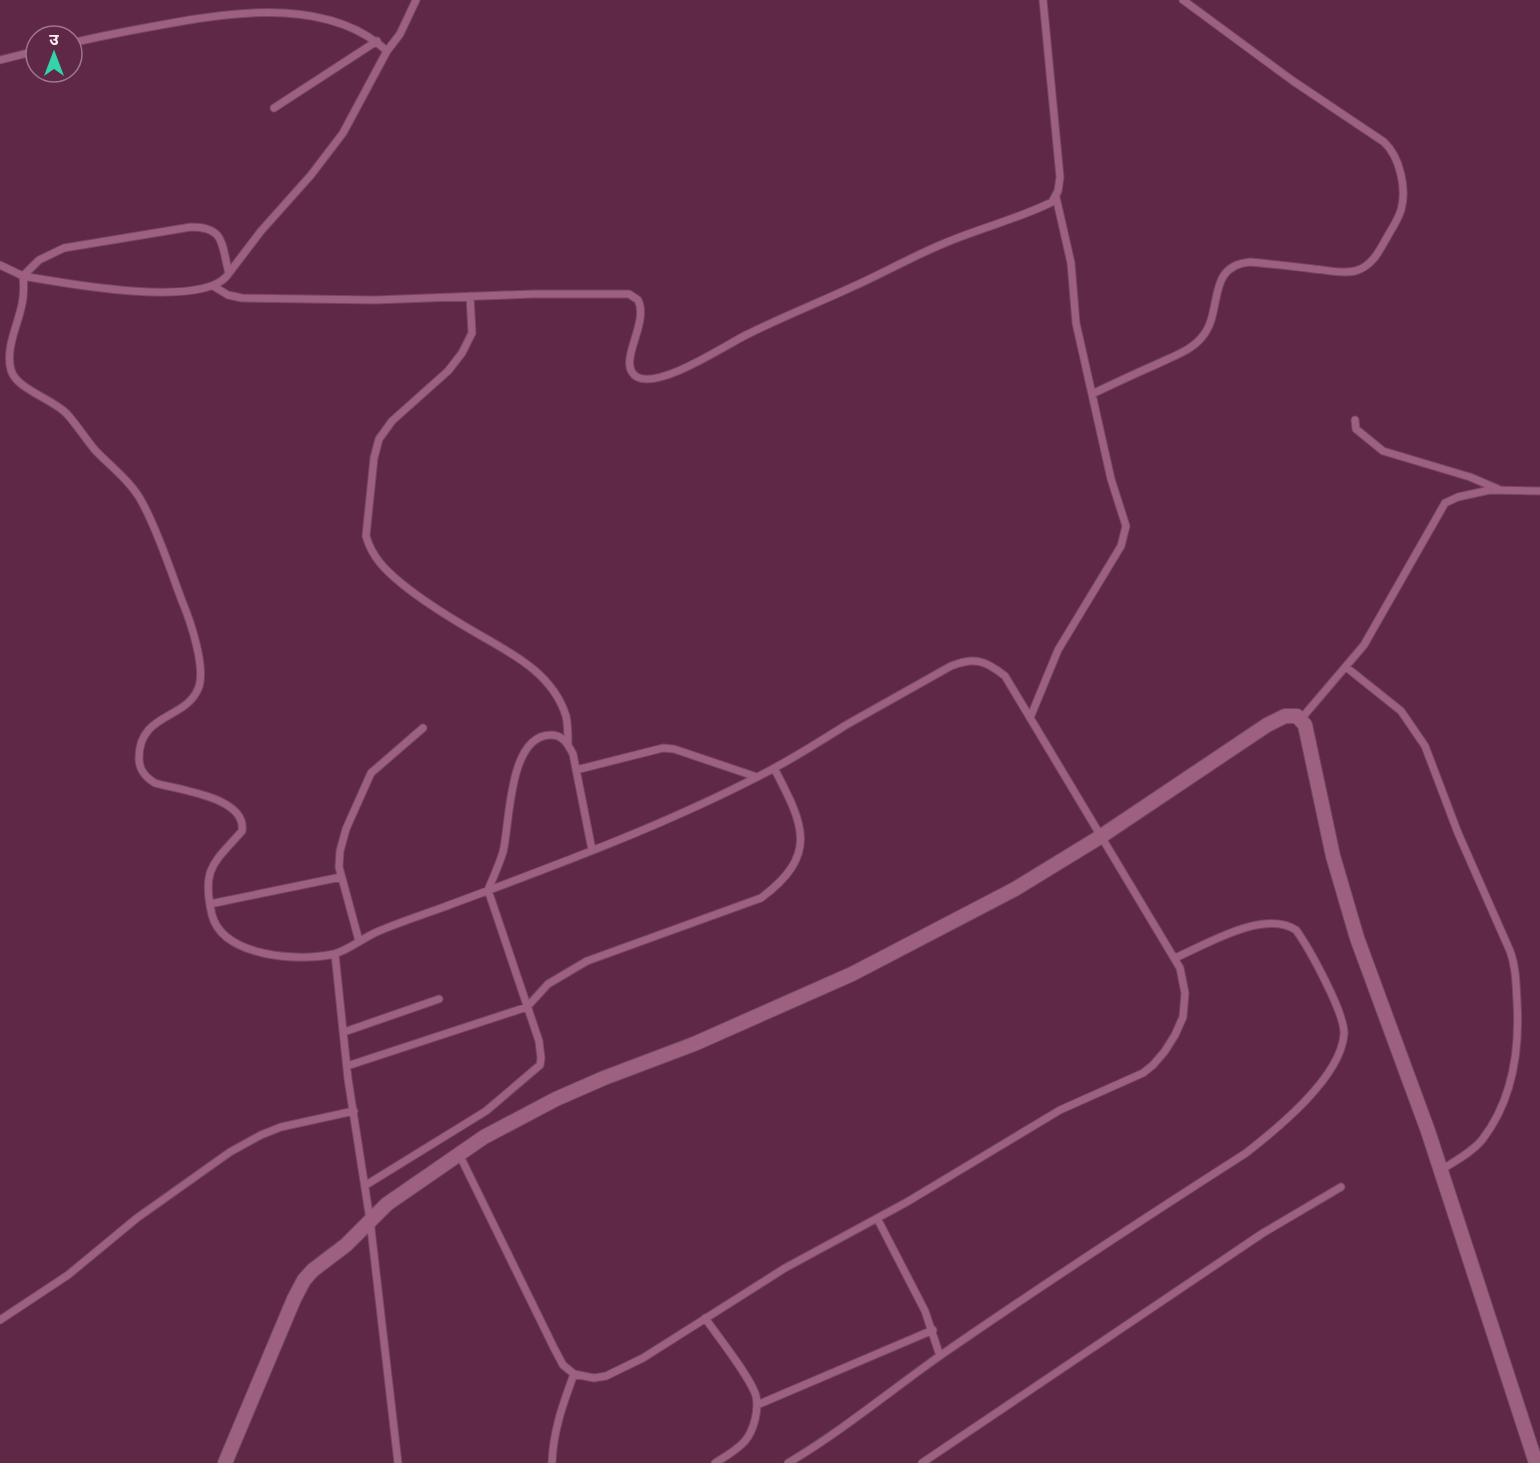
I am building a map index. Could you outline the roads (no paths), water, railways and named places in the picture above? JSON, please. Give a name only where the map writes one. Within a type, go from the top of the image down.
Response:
[{"type":"street","points":[[225,1463],[304,1280],[345,1245],[387,1204],[484,1137],[556,1099],[694,1044],[852,974],[1015,889],[1100,837],[1267,725],[1292,715],[1301,719],[1305,725],[1333,856],[1357,938],[1441,1170],[1536,1463]]},
{"type":"lane","points":[[0,265],[24,276],[113,290],[151,292],[213,286],[221,282],[261,231],[312,175],[343,133],[387,51],[400,34],[416,0]]},
{"type":"lane","points":[[1030,718],[1051,664],[1121,546],[1125,534],[1124,518],[1111,479],[1076,323],[1068,249],[1056,197],[1060,177],[1043,0]]},
{"type":"lane","points":[[1092,394],[1195,345],[1209,327],[1219,284],[1226,271],[1232,267],[1241,262],[1250,262],[1338,272],[1355,271],[1379,253],[1401,212],[1402,182],[1392,149],[1293,81],[1183,0]]},
{"type":"lane","points":[[84,41],[213,15],[262,9],[313,14],[341,21],[361,30],[387,51]]},
{"type":"lane","points":[[274,108],[377,41]]},
{"type":"lane","points":[[0,60],[24,54]]},
{"type":"lane","points":[[213,286],[228,295],[242,298],[375,300],[629,294],[638,300],[642,312],[631,349],[630,366],[636,376],[658,378],[690,365],[746,334],[944,243],[1045,206],[1056,197]]},
{"type":"lane","points":[[229,273],[219,235],[208,228],[191,227],[64,248],[39,260],[24,276],[22,304],[10,350],[11,372],[15,379],[61,408],[86,439],[139,496],[153,526],[193,631],[201,675],[199,688],[187,703],[154,723],[147,731],[139,758],[142,772],[155,783],[222,801],[236,811],[241,819],[242,831],[214,862],[208,873],[210,904],[214,921],[219,929],[235,943],[272,955],[335,954],[378,931],[592,850],[685,811],[774,768],[951,666],[965,661],[980,661],[1005,676],[1175,958],[1185,985],[1183,1017],[1175,1035],[1153,1065],[1143,1073],[1060,1110],[878,1218],[785,1268],[643,1358],[616,1372],[594,1378],[573,1374],[563,1365],[459,1154]]},
{"type":"lane","points":[[470,296],[472,333],[462,353],[448,371],[392,421],[379,438],[374,458],[366,536],[369,547],[383,568],[409,590],[465,627],[527,662],[553,692],[564,710],[568,744],[576,770],[592,850]]},
{"type":"lane","points":[[1355,420],[1356,429],[1383,451],[1470,477],[1500,490]]},
{"type":"lane","points":[[1301,719],[1370,637],[1445,503],[1458,496],[1480,492],[1540,491]]},
{"type":"lane","points":[[1346,667],[1401,711],[1425,746],[1458,833],[1515,967],[1519,1029],[1516,1062],[1509,1085],[1492,1124],[1482,1140],[1441,1170]]},
{"type":"lane","points":[[359,941],[341,877],[339,860],[346,829],[367,779],[375,768],[423,728]]},
{"type":"lane","points":[[366,1185],[486,1111],[540,1065],[541,1050],[488,890],[502,855],[513,779],[524,756],[535,740],[543,736],[556,736],[568,744]]},
{"type":"lane","points":[[576,770],[663,748],[674,749],[757,777]]},
{"type":"lane","points":[[347,1066],[527,1007],[548,984],[587,961],[761,898],[774,888],[798,859],[801,837],[795,809],[774,768]]},
{"type":"lane","points":[[210,904],[341,877]]},
{"type":"lane","points":[[788,1463],[832,1435],[940,1356],[1111,1239],[1246,1153],[1313,1092],[1329,1072],[1342,1045],[1344,1026],[1339,1010],[1296,930],[1286,924],[1255,925],[1236,930],[1175,958]]},
{"type":"lane","points":[[335,954],[347,1066],[366,1185],[398,1463]]},
{"type":"lane","points":[[344,1032],[439,999]]},
{"type":"lane","points":[[0,1320],[68,1275],[137,1218],[230,1152],[281,1127],[354,1111]]},
{"type":"lane","points":[[921,1463],[1253,1239],[1341,1187]]},
{"type":"lane","points":[[878,1218],[925,1311],[940,1356]]},
{"type":"lane","points":[[705,1318],[752,1387],[757,1405],[751,1430],[745,1441],[715,1463]]},
{"type":"lane","points":[[757,1405],[933,1330]]},
{"type":"lane","points":[[552,1463],[558,1418],[573,1374]]}]
